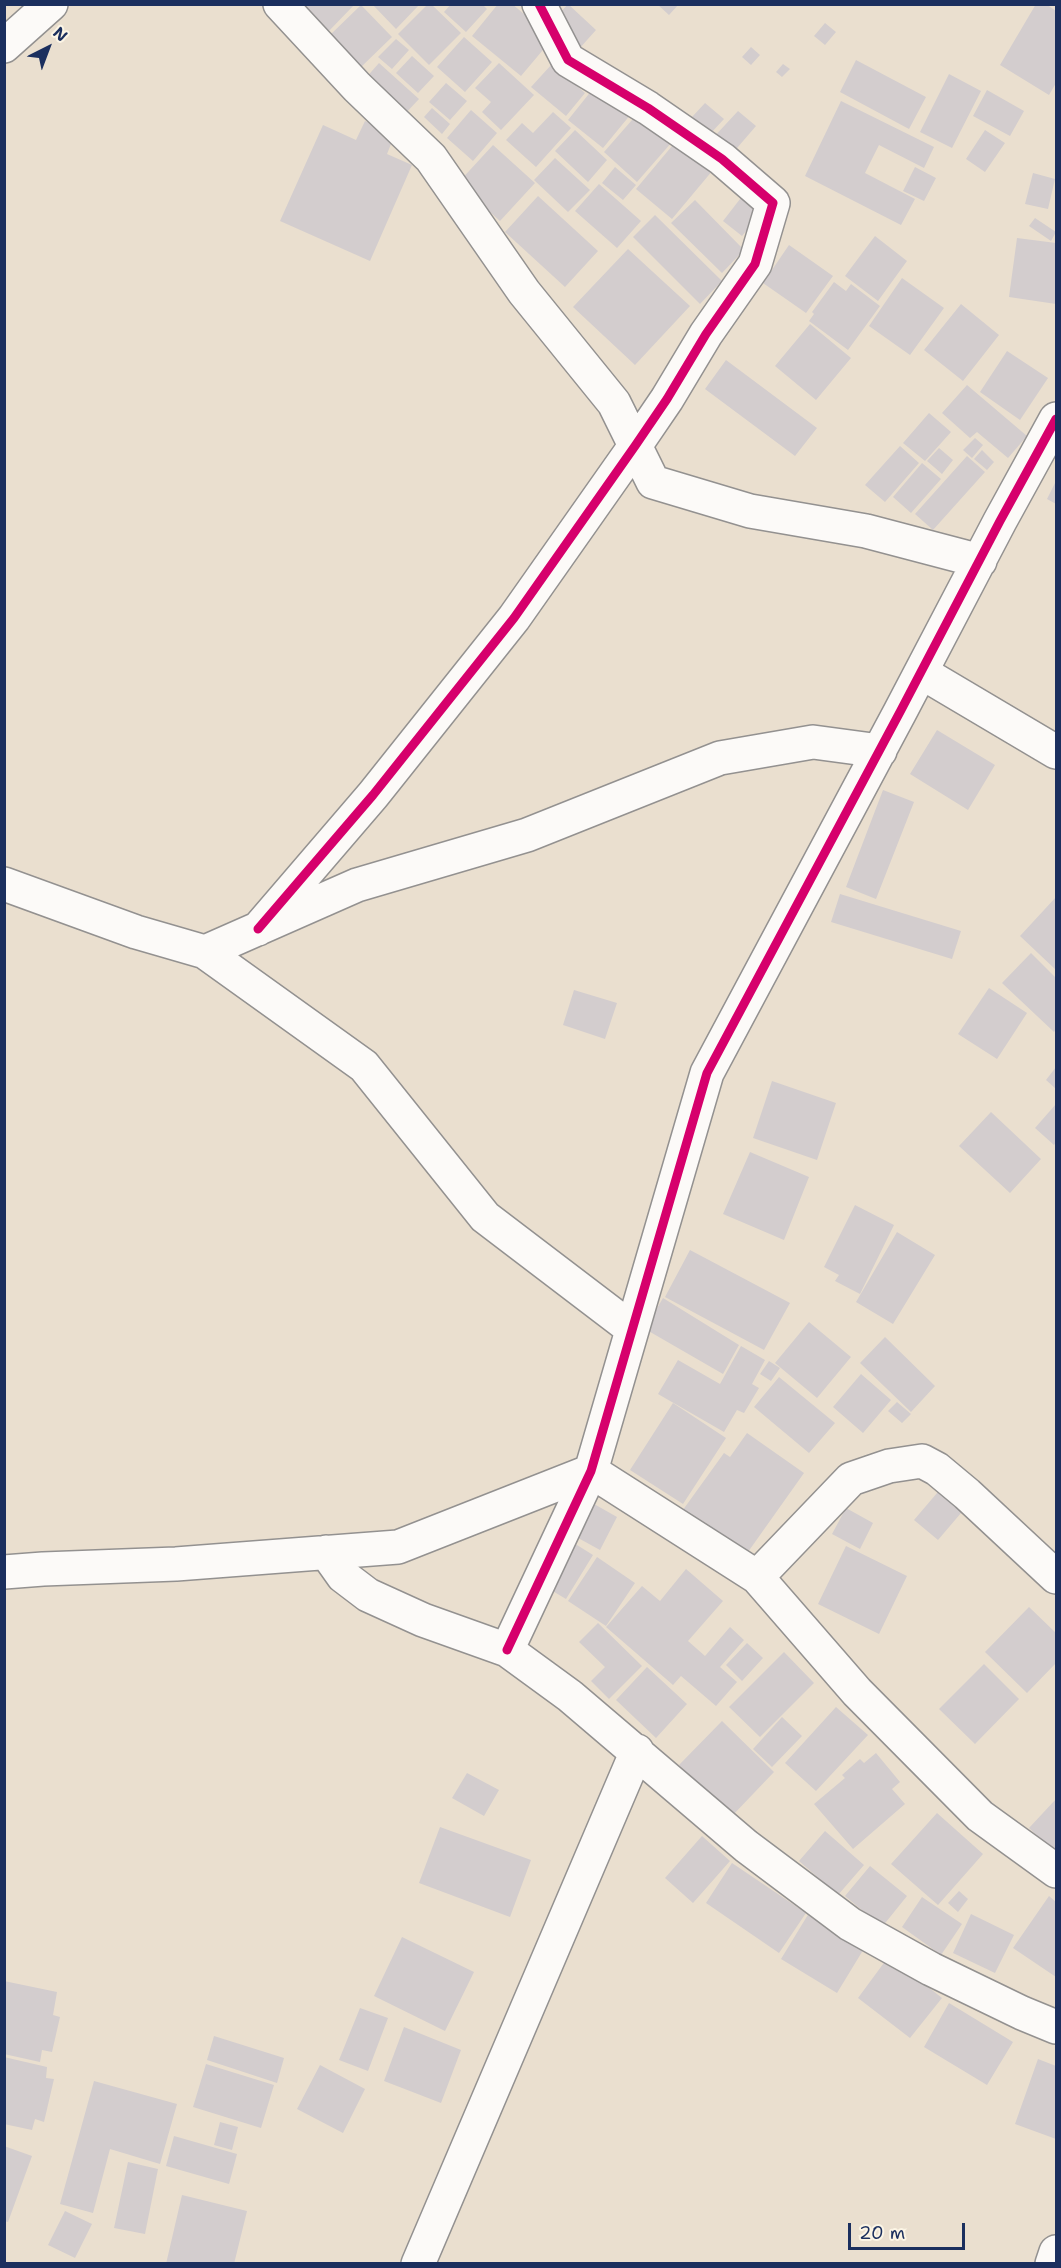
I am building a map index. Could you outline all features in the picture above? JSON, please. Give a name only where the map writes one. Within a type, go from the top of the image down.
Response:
[{"type":"street","points":[[4,46],[51,4]]},
{"type":"street","points":[[280,4],[357,87],[431,158],[524,292],[614,403],[653,482],[750,511],[866,531],[980,561]]},
{"type":"street","points":[[258,929],[373,795],[506,627],[635,446],[667,399],[706,334],[755,264],[773,203],[713,153],[648,108],[568,60],[539,4]]},
{"type":"street","points":[[507,1650],[591,1471],[707,1073],[1056,419]]},
{"type":"street","points":[[921,672],[1056,752]]},
{"type":"street","points":[[205,952],[357,885],[527,835],[720,758],[813,742],[880,751]]},
{"type":"street","points":[[4,884],[136,932],[205,952],[364,1066],[485,1217],[632,1329]]},
{"type":"street","points":[[757,1577],[851,1479],[889,1466],[922,1461],[937,1469],[968,1494],[1056,1577]]},
{"type":"street","points":[[4,1572],[176,1564],[398,1547],[591,1471]]},
{"type":"street","points":[[591,1471],[757,1577],[857,1692],[980,1816],[1056,1871]]},
{"type":"street","points":[[326,1552],[343,1576],[368,1595],[423,1620],[507,1650],[570,1696],[746,1846],[850,1924],[931,1969],[1056,2027]]},
{"type":"street","points":[[418,2264],[637,1751]]},
{"type":"street","points":[[1052,2264],[1056,2252]]},
{"type":"building","points":[[298,4],[355,4],[327,33]]},
{"type":"building","points":[[372,4],[420,4],[396,29]]},
{"type":"building","points":[[428,4],[431,4],[461,33],[429,65],[398,34]]},
{"type":"building","points":[[451,4],[482,4],[487,9],[466,32],[444,12]]},
{"type":"building","points":[[498,4],[512,4],[553,38],[521,76],[472,36]]},
{"type":"building","points":[[568,4],[596,30],[579,49],[551,23]]},
{"type":"building","points":[[657,4],[679,4],[669,15]]},
{"type":"building","points":[[1036,4],[1046,4],[1056,11],[1056,83],[1049,95],[1000,65]]},
{"type":"building","points":[[361,5],[392,37],[360,68],[329,36]]},
{"type":"building","points":[[825,23],[836,32],[825,45],[814,36]]},
{"type":"building","points":[[464,37],[492,62],[465,92],[437,67]]},
{"type":"building","points":[[396,39],[409,50],[392,69],[378,57]]},
{"type":"building","points":[[751,47],[760,55],[751,65],[742,57]]},
{"type":"building","points":[[412,56],[434,76],[418,93],[396,73]]},
{"type":"building","points":[[856,60],[926,97],[909,129],[840,92]]},
{"type":"building","points":[[379,63],[419,99],[404,115],[364,80]]},
{"type":"building","points":[[499,63],[534,95],[501,130],[482,112],[491,102],[475,88]]},
{"type":"building","points":[[552,64],[585,93],[566,116],[531,87]]},
{"type":"building","points":[[783,64],[790,69],[782,77],[776,72]]},
{"type":"building","points":[[949,74],[981,91],[952,148],[920,132]]},
{"type":"building","points":[[446,83],[467,101],[450,120],[429,102]]},
{"type":"building","points":[[596,85],[631,114],[603,148],[568,120]]},
{"type":"building","points":[[987,90],[1024,111],[1010,136],[973,116]]},
{"type":"building","points":[[841,101],[934,147],[924,168],[879,145],[865,173],[915,199],[901,225],[805,176]]},
{"type":"building","points":[[705,103],[724,119],[710,134],[692,117]]},
{"type":"building","points":[[432,108],[450,124],[442,134],[424,117]]},
{"type":"building","points":[[471,110],[497,133],[473,161],[447,138]]},
{"type":"building","points":[[738,111],[756,126],[731,155],[712,139]]},
{"type":"building","points":[[553,112],[571,128],[536,167],[506,140],[522,123],[533,133]]},
{"type":"building","points":[[639,112],[672,142],[637,182],[604,152]]},
{"type":"building","points":[[365,121],[395,134],[387,154],[412,165],[370,261],[280,221],[323,125],[356,140]]},
{"type":"building","points":[[575,130],[607,160],[588,182],[555,151]]},
{"type":"building","points":[[985,130],[1005,143],[985,172],[966,159]]},
{"type":"building","points":[[677,140],[713,170],[672,219],[636,189]]},
{"type":"building","points":[[493,145],[535,183],[500,221],[458,183]]},
{"type":"building","points":[[555,158],[590,190],[568,212],[534,180]]},
{"type":"building","points":[[615,167],[636,185],[623,200],[602,183]]},
{"type":"building","points":[[915,167],[936,178],[924,201],[903,191]]},
{"type":"building","points":[[1033,173],[1055,179],[1048,209],[1025,204]]},
{"type":"building","points":[[599,184],[641,221],[617,248],[575,211]]},
{"type":"building","points":[[747,190],[767,206],[742,236],[723,221]]},
{"type":"building","points":[[538,196],[598,251],[565,287],[505,232]]},
{"type":"building","points":[[695,200],[744,250],[722,273],[671,223]]},
{"type":"building","points":[[655,215],[722,281],[700,304],[633,237]]},
{"type":"building","points":[[1035,218],[1056,232],[1051,241],[1029,226]]},
{"type":"building","points":[[875,236],[907,261],[878,301],[845,276]]},
{"type":"building","points":[[1017,238],[1056,243],[1056,304],[1009,297]]},
{"type":"building","points":[[789,245],[833,276],[806,313],[763,283]]},
{"type":"building","points":[[628,249],[690,306],[635,365],[573,307]]},
{"type":"building","points":[[902,278],[944,308],[910,355],[869,326]]},
{"type":"building","points":[[834,282],[846,291],[851,284],[880,306],[848,350],[809,321],[814,314],[812,312]]},
{"type":"building","points":[[961,304],[999,335],[963,381],[924,350]]},
{"type":"building","points":[[810,324],[851,358],[816,400],[775,366]]},
{"type":"building","points":[[1007,351],[1048,378],[1020,420],[980,392]]},
{"type":"building","points":[[726,360],[817,428],[795,456],[705,389]]},
{"type":"building","points":[[967,385],[1027,436],[1008,458],[977,432],[970,438],[942,413]]},
{"type":"building","points":[[929,413],[951,432],[925,461],[903,443]]},
{"type":"building","points":[[975,438],[983,445],[972,458],[963,450]]},
{"type":"building","points":[[900,446],[919,463],[885,502],[865,485]]},
{"type":"building","points":[[939,448],[953,460],[942,474],[927,461]]},
{"type":"building","points":[[982,450],[994,462],[987,470],[974,459]]},
{"type":"building","points":[[967,456],[985,472],[933,530],[915,514]]},
{"type":"building","points":[[922,463],[941,479],[911,513],[893,497]]},
{"type":"building","points":[[1056,481],[1056,504],[1047,499]]},
{"type":"building","points":[[937,730],[995,765],[968,810],[910,774]]},
{"type":"building","points":[[883,790],[914,802],[876,899],[846,887]]},
{"type":"building","points":[[840,894],[961,931],[952,959],[831,922]]},
{"type":"building","points":[[1056,897],[1056,970],[1020,936]]},
{"type":"building","points":[[1031,953],[1056,978],[1056,1029],[1054,1032],[1002,983]]},
{"type":"building","points":[[989,988],[1027,1013],[997,1059],[958,1034]]},
{"type":"building","points":[[574,990],[617,1003],[605,1039],[563,1025]]},
{"type":"building","points":[[1056,1067],[1056,1089],[1046,1080]]},
{"type":"building","points":[[772,1081],[836,1103],[817,1160],[753,1138]]},
{"type":"building","points":[[1056,1104],[1056,1142],[1054,1145],[1035,1128]]},
{"type":"building","points":[[991,1112],[1041,1159],[1010,1193],[959,1146]]},
{"type":"building","points":[[750,1152],[809,1177],[784,1240],[723,1214]]},
{"type":"building","points":[[855,1205],[894,1225],[860,1294],[835,1281],[839,1275],[824,1267]]},
{"type":"building","points":[[897,1232],[935,1255],[893,1324],[856,1302]]},
{"type":"building","points":[[690,1250],[790,1303],[764,1350],[665,1297]]},
{"type":"building","points":[[663,1298],[739,1345],[723,1374],[645,1329]]},
{"type":"building","points":[[809,1322],[851,1357],[817,1398],[775,1363]]},
{"type":"building","points":[[885,1337],[935,1386],[911,1412],[860,1363]]},
{"type":"building","points":[[741,1346],[765,1360],[752,1384],[759,1388],[744,1413],[737,1410],[724,1432],[658,1394],[678,1360],[720,1384]]},
{"type":"building","points":[[769,1361],[780,1368],[771,1381],[760,1374]]},
{"type":"building","points":[[861,1374],[891,1400],[863,1433],[833,1407]]},
{"type":"building","points":[[779,1377],[835,1423],[809,1453],[754,1407]]},
{"type":"building","points":[[897,1402],[911,1414],[902,1423],[888,1411]]},
{"type":"building","points":[[673,1403],[726,1438],[683,1504],[630,1470]]},
{"type":"building","points":[[747,1433],[804,1473],[743,1559],[680,1514],[724,1453],[730,1457]]},
{"type":"building","points":[[943,1486],[967,1506],[938,1540],[914,1520]]},
{"type":"building","points":[[587,1500],[617,1517],[600,1550],[569,1533]]},
{"type":"building","points":[[846,1508],[873,1523],[860,1549],[832,1534]]},
{"type":"building","points":[[569,1540],[593,1555],[566,1599],[541,1584]]},
{"type":"building","points":[[846,1546],[907,1576],[879,1634],[818,1604]]},
{"type":"building","points":[[597,1557],[635,1583],[606,1626],[568,1601]]},
{"type":"building","points":[[686,1569],[723,1601],[688,1641],[705,1656],[730,1627],[744,1640],[720,1667],[737,1682],[716,1706],[681,1676],[673,1685],[606,1627],[642,1586],[660,1601]]},
{"type":"building","points":[[1029,1607],[1056,1633],[1056,1663],[1027,1693],[985,1652]]},
{"type":"building","points":[[598,1623],[642,1666],[609,1699],[591,1681],[605,1667],[579,1642]]},
{"type":"building","points":[[747,1643],[763,1658],[742,1681],[726,1665]]},
{"type":"building","points":[[784,1652],[814,1683],[760,1737],[729,1707]]},
{"type":"building","points":[[984,1664],[1019,1699],[975,1744],[939,1709]]},
{"type":"building","points":[[647,1667],[687,1704],[656,1738],[616,1700]]},
{"type":"building","points":[[836,1707],[868,1735],[816,1791],[785,1763]]},
{"type":"building","points":[[782,1717],[802,1736],[772,1767],[753,1749]]},
{"type":"building","points":[[722,1721],[774,1772],[732,1816],[679,1765]]},
{"type":"building","points":[[876,1753],[900,1782],[892,1789],[905,1804],[853,1849],[814,1804],[845,1778],[842,1775],[860,1759],[864,1763]]},
{"type":"building","points":[[467,1773],[499,1790],[484,1816],[452,1798]]},
{"type":"building","points":[[1056,1799],[1056,1854],[1029,1828]]},
{"type":"building","points":[[937,1813],[983,1854],[938,1905],[891,1864]]},
{"type":"building","points":[[440,1827],[531,1860],[510,1917],[419,1883]]},
{"type":"building","points":[[825,1831],[864,1865],[838,1895],[799,1861]]},
{"type":"building","points":[[702,1836],[730,1861],[693,1903],[665,1878]]},
{"type":"building","points":[[732,1863],[806,1913],[779,1953],[706,1903]]},
{"type":"building","points":[[870,1866],[907,1896],[882,1927],[845,1896]]},
{"type":"building","points":[[959,1891],[968,1899],[958,1912],[948,1903]]},
{"type":"building","points":[[1049,1896],[1056,1902],[1056,1977],[1013,1948]]},
{"type":"building","points":[[922,1897],[962,1924],[941,1955],[902,1927]]},
{"type":"building","points":[[809,1913],[865,1947],[837,1993],[781,1959]]},
{"type":"building","points":[[971,1914],[1014,1935],[995,1973],[953,1953]]},
{"type":"building","points":[[402,1937],[474,1972],[445,2031],[374,1996]]},
{"type":"building","points":[[889,1956],[942,1998],[910,2038],[858,1998]]},
{"type":"building","points":[[4,1981],[57,1992],[53,2015],[60,2017],[52,2052],[42,2050],[40,2062],[4,2054]]},
{"type":"building","points":[[949,2003],[1013,2042],[987,2085],[924,2047]]},
{"type":"building","points":[[360,2008],[388,2018],[368,2071],[339,2060]]},
{"type":"building","points":[[404,2027],[461,2050],[441,2103],[384,2081]]},
{"type":"building","points":[[214,2036],[284,2058],[277,2083],[207,2060]]},
{"type":"building","points":[[4,2057],[47,2067],[46,2078],[54,2079],[44,2122],[35,2119],[32,2130],[4,2124]]},
{"type":"building","points":[[1038,2059],[1056,2066],[1056,2139],[1015,2124]]},
{"type":"building","points":[[206,2064],[274,2085],[261,2128],[193,2107]]},
{"type":"building","points":[[320,2065],[365,2089],[343,2133],[297,2109]]},
{"type":"building","points":[[94,2081],[177,2104],[160,2164],[110,2149],[93,2213],[60,2204]]},
{"type":"building","points":[[220,2122],[238,2127],[232,2150],[214,2145]]},
{"type":"building","points":[[174,2136],[237,2154],[229,2184],[166,2166]]},
{"type":"building","points":[[4,2146],[32,2156],[8,2222],[4,2221]]},
{"type":"building","points":[[128,2162],[158,2169],[145,2234],[114,2228]]},
{"type":"building","points":[[182,2195],[247,2211],[234,2264],[166,2264]]},
{"type":"building","points":[[65,2211],[92,2224],[75,2258],[48,2245]]},
{"type":"cycle path","points":[[258,929],[373,795],[514,618],[667,399],[706,334],[755,264],[773,203],[722,159],[648,108],[568,60],[539,4]]},
{"type":"cycle path","points":[[507,1650],[591,1471],[707,1073],[1056,419]]}]
